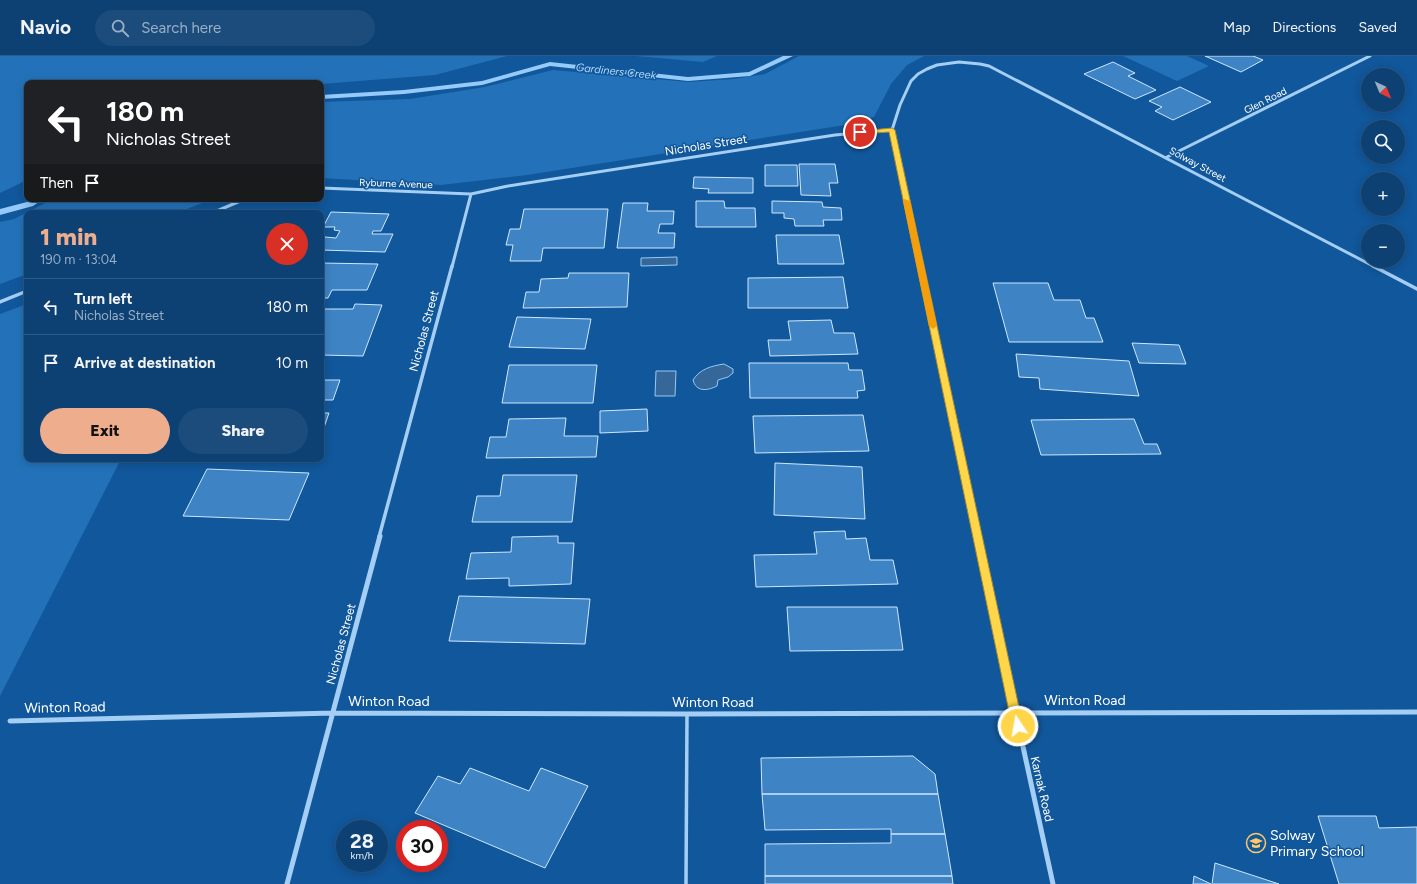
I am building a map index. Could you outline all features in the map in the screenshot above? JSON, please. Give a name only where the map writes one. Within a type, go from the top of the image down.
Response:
[{"type":"street","name":"Glen Road","points":[[1167,157],[1370,56]]},
{"type":"street","name":"Solway Street","points":[[892,130],[909,87],[916,77],[937,66],[955,62],[968,61],[989,66],[1167,157],[1417,289]]},
{"type":"street","name":"Nicholas Street","points":[[287,884],[471,194],[508,186],[835,135],[892,130]]},
{"type":"street","name":"Karnak Road","points":[[892,130],[1014,712],[1053,884]]},
{"type":"street","name":"Ryburne Avenue","points":[[324,188],[471,194]]},
{"type":"street","points":[[219,210],[238,202]]},
{"type":"street","points":[[0,302],[24,292]]},
{"type":"street","name":"Winton Road","points":[[10,720],[332,713],[687,714],[1417,712]]},
{"type":"lane","points":[[686,884],[687,714]]},
{"type":"shaded area","points":[[0,56],[507,56],[435,75],[324,84],[324,80],[24,80],[24,181],[0,193]]},
{"type":"shaded area","points":[[636,56],[717,56],[703,62]]},
{"type":"shaded area","points":[[799,56],[924,56],[907,65],[891,84],[874,117],[845,125],[527,175],[441,185],[324,178],[324,102],[410,99],[485,87],[553,70],[689,82],[734,79],[765,74]]},
{"type":"shaded area","points":[[1123,56],[1187,56],[1209,66],[1177,81]]},
{"type":"shaded area","points":[[47,202],[204,202],[184,210],[32,210]]},
{"type":"shaded area","points":[[24,214],[24,275],[0,284],[0,222],[14,219]]},
{"type":"shaded area","points":[[677,257],[677,265],[641,266],[641,258]]},
{"type":"shaded area","points":[[24,305],[24,462],[119,462],[0,696],[0,314]]},
{"type":"shaded area","points":[[724,364],[733,369],[733,373],[728,377],[718,380],[717,386],[709,389],[702,389],[694,384],[693,380],[702,371],[710,367]]},
{"type":"shaded area","points":[[656,371],[676,371],[675,396],[655,396]]},
{"type":"building","points":[[1205,56],[1253,56],[1263,60],[1241,72]]},
{"type":"building","points":[[1113,62],[1135,73],[1128,76],[1156,90],[1135,99],[1084,74]]},
{"type":"building","points":[[1180,87],[1211,102],[1173,120],[1155,111],[1162,107],[1149,101]]},
{"type":"building","points":[[799,164],[835,164],[838,183],[829,183],[831,196],[801,195]]},
{"type":"building","points":[[765,165],[797,165],[798,186],[765,186]]},
{"type":"building","points":[[694,177],[753,178],[753,193],[708,193],[709,189],[693,188]]},
{"type":"building","points":[[696,201],[724,201],[725,208],[755,208],[756,227],[696,227]]},
{"type":"building","points":[[772,201],[822,202],[823,207],[841,208],[842,220],[823,220],[824,226],[795,226],[794,219],[784,218],[784,213],[772,213]]},
{"type":"building","points":[[623,203],[648,203],[647,211],[674,211],[673,224],[660,224],[658,233],[675,233],[674,248],[617,248]]},
{"type":"building","points":[[524,209],[608,209],[604,248],[543,248],[541,261],[510,261],[513,245],[506,245],[510,229],[520,229]]},
{"type":"building","points":[[331,212],[389,214],[381,231],[373,231],[372,234],[393,234],[385,252],[324,250],[325,237],[336,238],[340,231],[334,230],[335,227],[324,227]]},
{"type":"building","points":[[776,235],[839,235],[844,264],[778,264]]},
{"type":"building","points":[[324,263],[378,264],[367,290],[332,290],[328,298],[324,298]]},
{"type":"building","points":[[569,273],[629,273],[627,307],[523,308],[526,292],[539,292],[541,279],[568,278]]},
{"type":"building","points":[[843,277],[848,308],[748,308],[748,278]]},
{"type":"building","points":[[993,283],[1048,283],[1054,300],[1080,300],[1086,318],[1094,318],[1103,342],[1009,342]]},
{"type":"building","points":[[355,304],[382,305],[363,356],[324,355],[324,309],[353,309]]},
{"type":"building","points":[[517,317],[591,319],[585,349],[509,347]]},
{"type":"building","points":[[831,320],[834,333],[854,333],[858,354],[770,356],[768,340],[791,340],[788,321]]},
{"type":"building","points":[[1132,343],[1179,345],[1186,364],[1139,363]]},
{"type":"building","points":[[1016,354],[1129,361],[1139,396],[1040,389],[1039,378],[1019,377]]},
{"type":"building","points":[[749,363],[848,363],[849,370],[862,370],[865,390],[857,391],[858,398],[750,398]]},
{"type":"building","points":[[509,365],[597,365],[593,403],[502,403]]},
{"type":"building","points":[[324,380],[340,380],[333,400],[324,400]]},
{"type":"building","points":[[647,409],[648,431],[600,433],[600,411]]},
{"type":"building","points":[[324,413],[329,413],[324,427]]},
{"type":"building","points":[[863,415],[869,451],[755,453],[753,416]]},
{"type":"building","points":[[566,418],[564,436],[598,436],[596,457],[486,458],[490,437],[506,437],[509,419]]},
{"type":"building","points":[[1134,419],[1144,444],[1157,444],[1161,454],[1041,455],[1031,420]]},
{"type":"building","points":[[775,463],[862,467],[865,519],[774,515]]},
{"type":"building","points":[[207,469],[309,473],[289,520],[183,516]]},
{"type":"building","points":[[503,475],[577,475],[572,522],[472,522],[477,496],[500,496]]},
{"type":"building","points":[[845,531],[846,539],[866,538],[870,560],[893,560],[898,584],[756,587],[754,555],[817,554],[814,532]]},
{"type":"building","points":[[558,536],[558,543],[574,543],[571,584],[509,586],[509,578],[466,579],[471,553],[511,552],[512,537]]},
{"type":"building","points":[[459,596],[590,599],[585,644],[449,641]]},
{"type":"building","points":[[787,607],[897,607],[903,650],[790,651]]},
{"type":"building","points":[[913,756],[935,774],[938,794],[762,794],[761,758]]},
{"type":"building","points":[[470,768],[529,791],[541,768],[588,786],[545,868],[448,827],[448,820],[432,820],[415,813],[438,776],[460,784]]},
{"type":"building","points":[[762,794],[938,794],[945,834],[891,834],[891,829],[765,830]]},
{"type":"building","points":[[1318,816],[1376,816],[1379,828],[1417,827],[1417,884],[1339,884]]},
{"type":"building","points":[[891,834],[945,834],[952,876],[765,876],[765,844],[891,843]]},
{"type":"building","points":[[1215,863],[1279,884],[1212,884]]},
{"type":"building","points":[[765,876],[952,876],[953,884],[765,884]]},
{"type":"building","points":[[1194,876],[1211,884],[1193,884]]},
{"type":"waterway","name":"Gardiners Creek","points":[[324,97],[404,92],[482,83],[550,64],[688,79],[750,74],[789,56]]},
{"type":"waterway","name":"Gardiners Creek","points":[[0,212],[34,202]]},
{"type":"slow traffic","points":[[907,201],[933,326]]},
{"type":"place","name":"Solway Primary School","points":[[1256,843]]},
{"type":"route","points":[[860,132],[892,130],[1018,726]]}]
